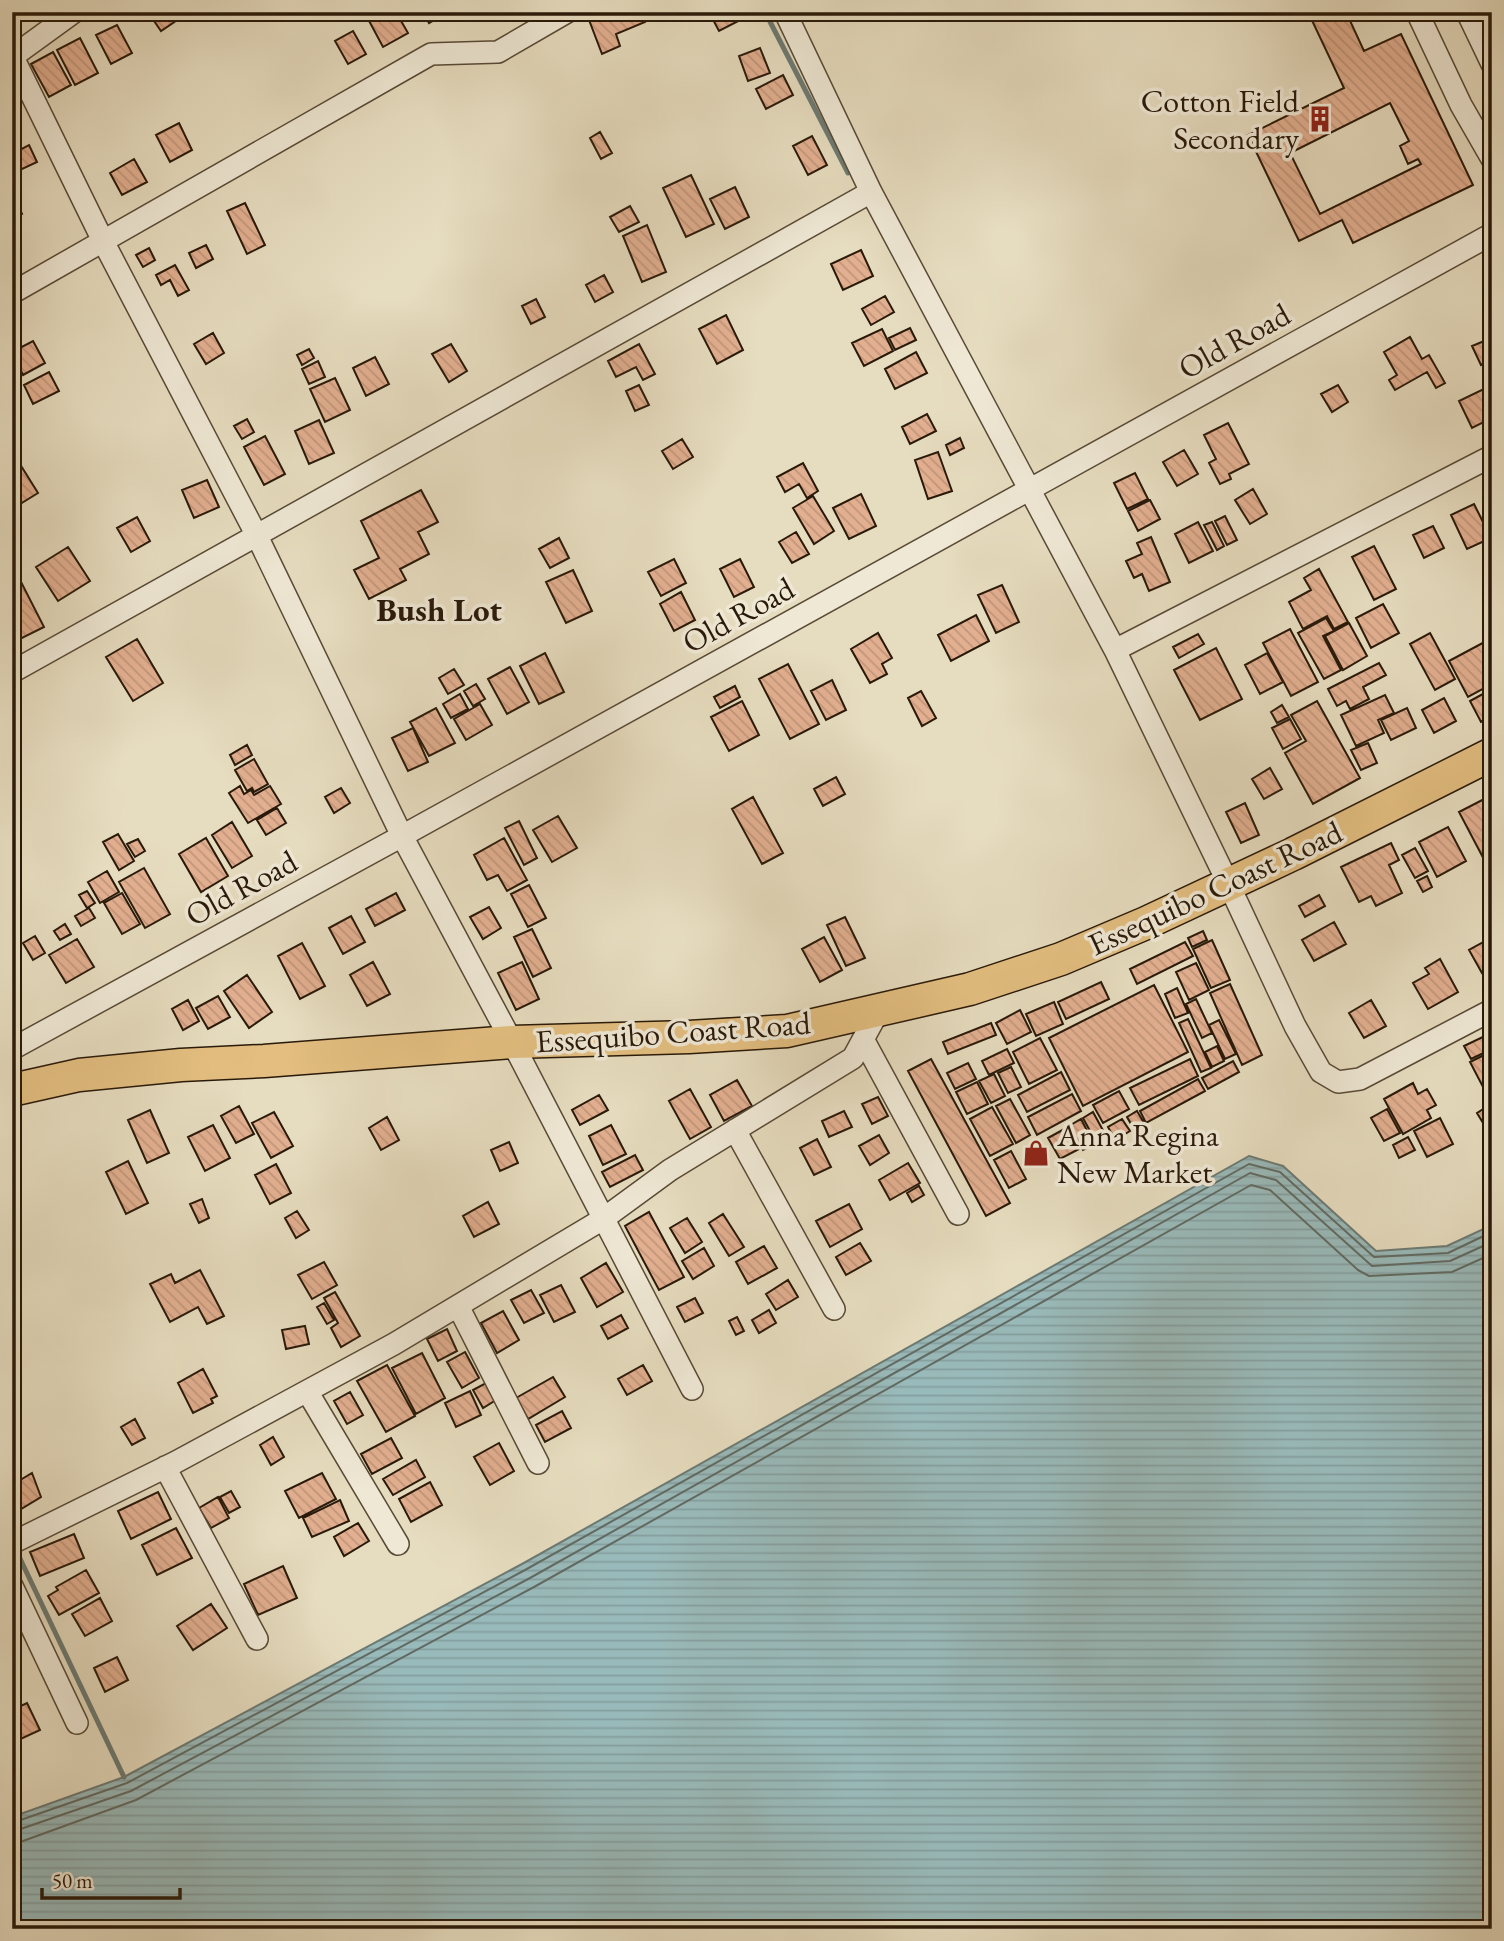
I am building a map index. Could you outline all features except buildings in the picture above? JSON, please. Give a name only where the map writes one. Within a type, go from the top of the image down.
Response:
[{"type":"main road","name":"Essequibo Coast Road","points":[[12,1090],[79,1075],[181,1065],[513,1042],[788,1031],[970,989],[1061,959],[1229,885],[1492,754]]},
{"type":"street","points":[[74,12],[13,57],[104,243],[257,536],[402,836],[513,1042],[692,1390]]},
{"type":"street","points":[[12,293],[104,243],[430,54],[498,52],[566,12]]},
{"type":"street","points":[[785,12],[871,192],[1115,650],[1295,1026],[1321,1072],[1333,1081],[1360,1079],[1492,1010]]},
{"type":"street","points":[[1417,12],[1461,105],[1492,159]]},
{"type":"street","points":[[1468,14],[1492,64]]},
{"type":"street","points":[[12,672],[871,192]]},
{"type":"street","name":"Old Road","points":[[12,1049],[1492,234]]},
{"type":"street","points":[[1115,650],[1492,456]]},
{"type":"street","points":[[12,1543],[165,1467],[394,1344],[603,1219],[670,1170],[853,1058],[879,1010]]},
{"type":"street","points":[[863,1039],[958,1214]]},
{"type":"street","points":[[735,1130],[834,1309]]},
{"type":"street","points":[[457,1306],[538,1463]]},
{"type":"street","points":[[307,1391],[398,1544]]},
{"type":"street","points":[[165,1467],[257,1640]]},
{"type":"street","points":[[12,1586],[77,1723]]},
{"type":"water","points":[[1249,1156],[1283,1166],[1376,1251],[1447,1246],[1492,1225],[1492,1929],[12,1929],[12,1817],[124,1777],[522,1564]]},
{"type":"waterway","points":[[765,12],[848,173]]},
{"type":"waterway","points":[[15,1548],[124,1777]]},
{"type":"place","name":"Cotton Field Secondary","points":[[1320,119]]},
{"type":"place","name":"Anna Regina New Market","points":[[1036,1153]]},
{"type":"district","name":"Bush Lot","points":[[439,609]]}]
